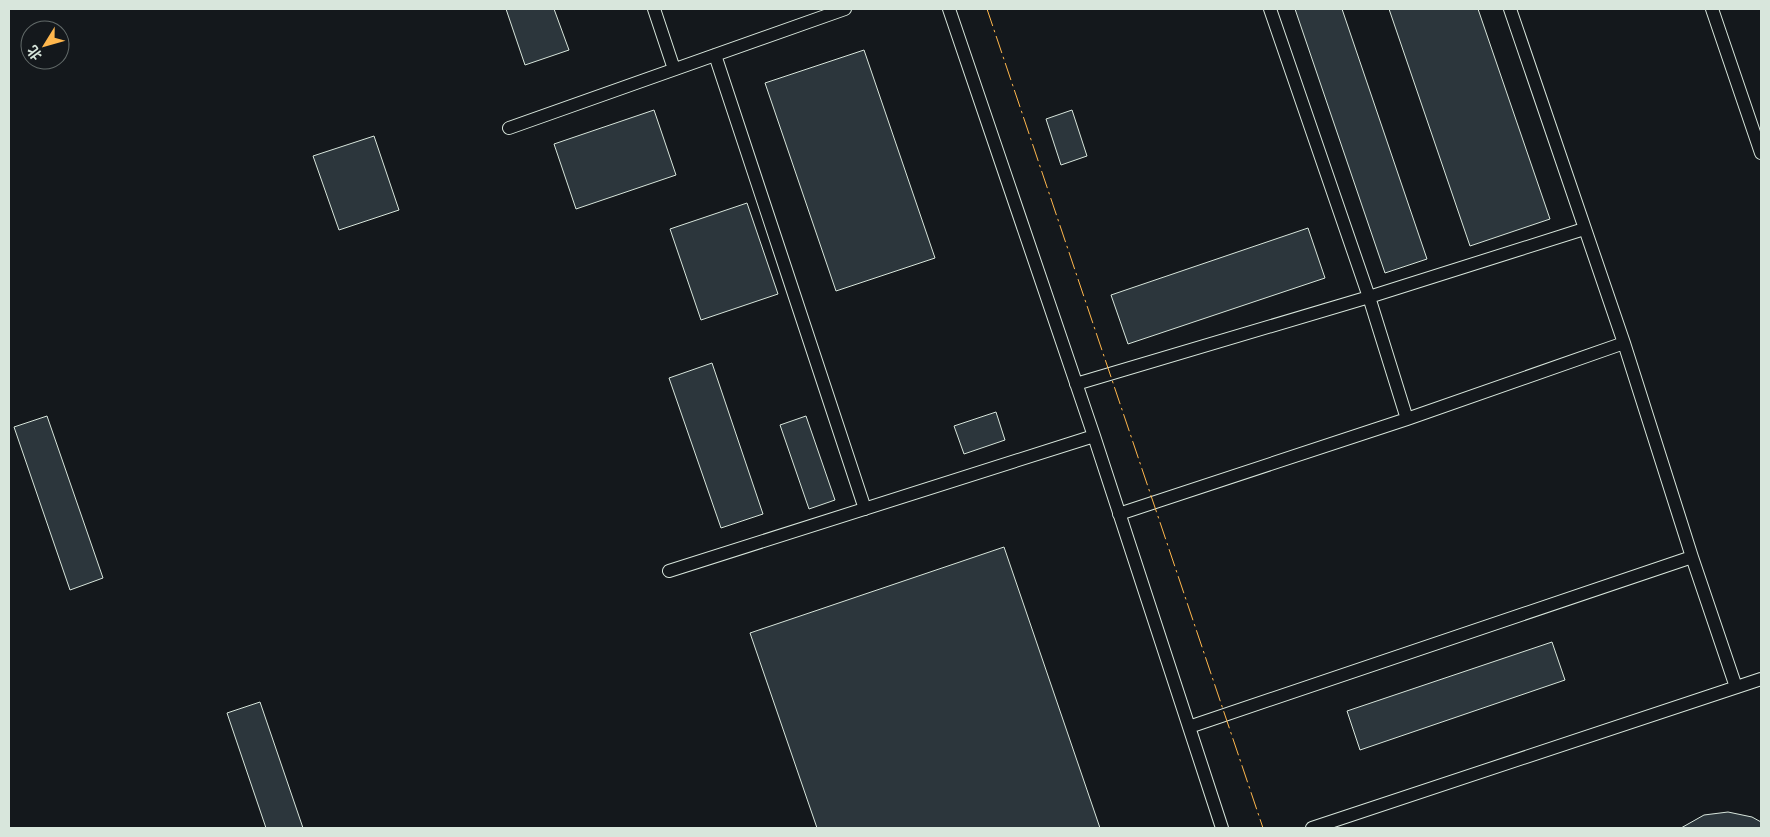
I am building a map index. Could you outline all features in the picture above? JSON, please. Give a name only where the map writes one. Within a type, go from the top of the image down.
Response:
[{"type":"lane","points":[[654,9],[674,69]]},
{"type":"lane","points":[[509,128],[844,9]]},
{"type":"lane","points":[[949,9],[1094,436],[1222,828]]},
{"type":"lane","points":[[1270,9],[1369,297],[1407,419]]},
{"type":"lane","points":[[1510,9],[1624,343],[1692,557],[1736,687]]},
{"type":"lane","points":[[1712,9],[1761,153]]},
{"type":"lane","points":[[716,55],[865,509]]},
{"type":"lane","points":[[1076,384],[1369,297],[1584,228]]},
{"type":"lane","points":[[1119,514],[1407,419],[1624,343]]},
{"type":"lane","points":[[669,571],[1094,436]]},
{"type":"lane","points":[[1189,727],[1692,557]]},
{"type":"lane","points":[[1312,828],[1761,678]]},
{"type":"building","points":[[506,9],[554,9],[569,50],[525,65]]},
{"type":"building","points":[[1295,9],[1342,9],[1427,259],[1385,273]]},
{"type":"building","points":[[1389,9],[1478,9],[1550,219],[1470,246]]},
{"type":"building","points":[[864,50],[935,258],[836,291],[765,83]]},
{"type":"building","points":[[654,110],[676,175],[576,209],[554,144]]},
{"type":"building","points":[[1072,110],[1087,156],[1061,165],[1046,119]]},
{"type":"building","points":[[374,136],[399,210],[339,230],[313,156]]},
{"type":"building","points":[[747,203],[778,294],[701,320],[670,229]]},
{"type":"building","points":[[1308,228],[1325,278],[1128,344],[1111,295]]},
{"type":"building","points":[[712,363],[763,514],[721,528],[669,378]]},
{"type":"building","points":[[996,412],[1005,440],[964,454],[954,426]]},
{"type":"building","points":[[47,416],[103,578],[70,590],[14,427]]},
{"type":"building","points":[[806,416],[835,500],[809,509],[780,425]]},
{"type":"building","points":[[1004,547],[1100,828],[817,828],[750,633]]},
{"type":"building","points":[[1552,642],[1565,680],[1360,750],[1347,711]]},
{"type":"building","points":[[260,702],[303,828],[266,828],[227,713]]},
{"type":"building","points":[[1728,812],[1752,817],[1761,822],[1761,828],[1681,828],[1704,815]]},
{"type":"power","points":[[987,9],[1263,828]]}]
